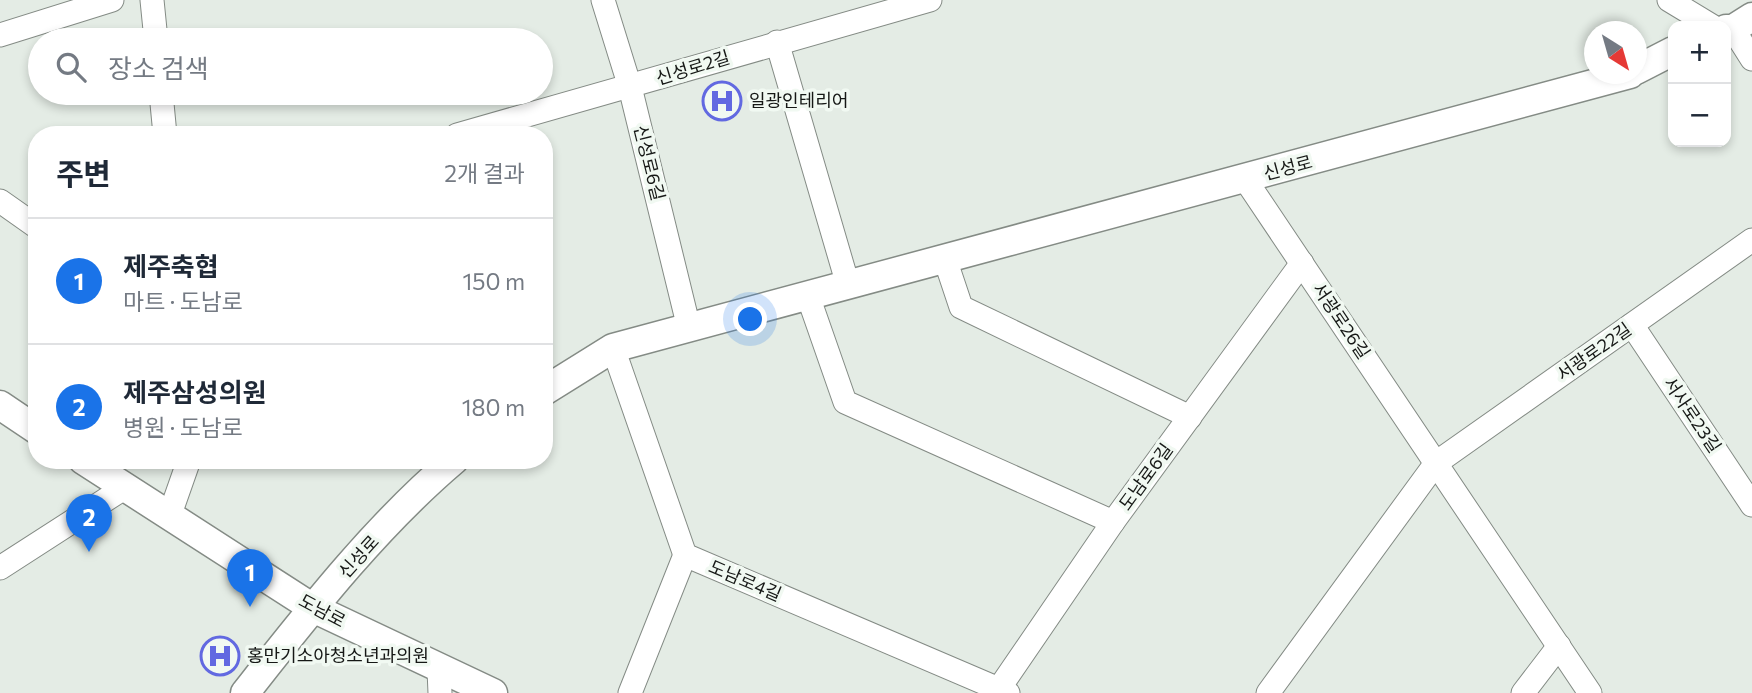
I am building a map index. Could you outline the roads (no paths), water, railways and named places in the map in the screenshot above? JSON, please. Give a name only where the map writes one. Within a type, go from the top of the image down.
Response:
[{"type":"street","points":[[0,35],[112,0]]},
{"type":"street","points":[[152,0],[155,28]]},
{"type":"street","name":"신성로6길","points":[[603,0],[630,87],[689,328]]},
{"type":"street","name":"신성로2길","points":[[489,126],[930,0]]},
{"type":"street","points":[[1669,0],[1721,21]]},
{"type":"street","points":[[1731,25],[1752,59]]},
{"type":"street","points":[[777,42],[848,285]]},
{"type":"street","points":[[1647,64],[1668,54]]},
{"type":"street","name":"신성로","points":[[553,385],[613,348],[1593,84]]},
{"type":"street","points":[[162,105],[164,126]]},
{"type":"street","name":"서광로26길","points":[[1245,179],[1590,693]]},
{"type":"street","points":[[0,201],[28,221]]},
{"type":"street","name":"서광로22길","points":[[1436,463],[1752,240]]},
{"type":"street","points":[[946,259],[961,307],[1190,417]]},
{"type":"street","name":"도남로6길","points":[[1000,692],[1113,522],[1302,263]]},
{"type":"street","points":[[808,296],[845,402],[1113,522]]},
{"type":"street","name":"서사로23길","points":[[1632,325],[1752,505]]},
{"type":"street","points":[[613,348],[685,555],[630,693]]},
{"type":"street","points":[[0,405],[28,424]]},
{"type":"street","points":[[1268,693],[1436,463]]},
{"type":"street","name":"도남로","points":[[96,469],[313,608],[440,681],[493,693]]},
{"type":"street","points":[[169,517],[186,469]]},
{"type":"street","name":"신성로","points":[[245,693],[313,608],[422,488],[444,469]]},
{"type":"street","points":[[0,568],[124,488]]},
{"type":"street","name":"도남로4길","points":[[685,555],[1000,692]]},
{"type":"street","points":[[1523,693],[1559,646]]},
{"type":"place","name":"일광인테리어","points":[[722,101]]},
{"type":"place","name":"제주삼성의원","points":[[89,552]]},
{"type":"place","name":"제주축협","points":[[250,607]]},
{"type":"place","name":"홍만기소아청소년과의원","points":[[220,656]]}]
